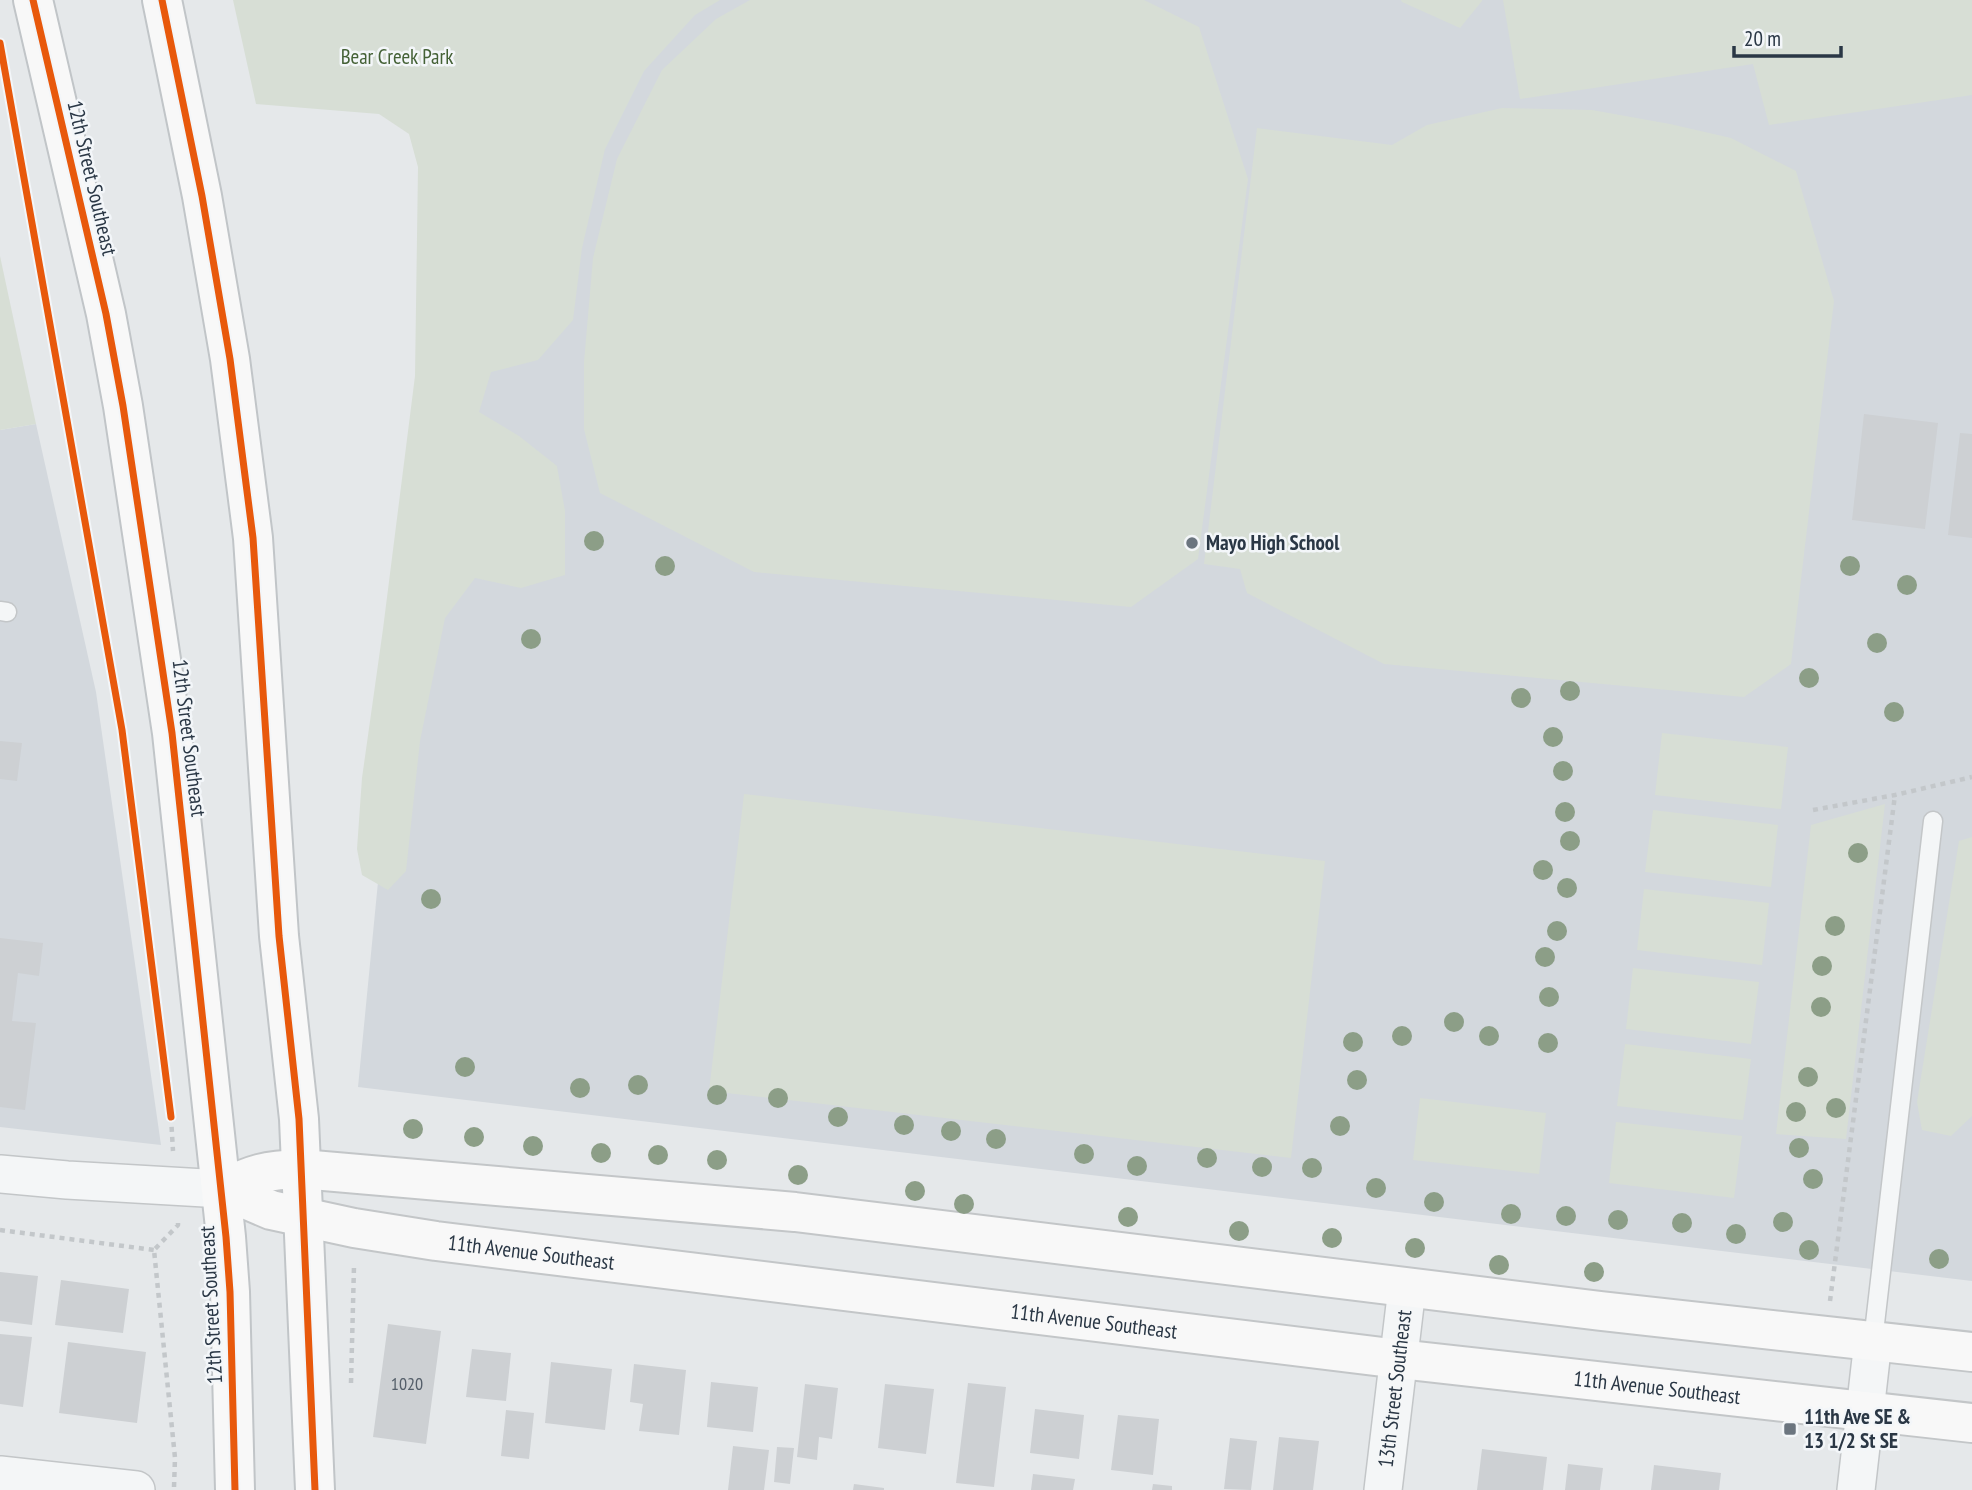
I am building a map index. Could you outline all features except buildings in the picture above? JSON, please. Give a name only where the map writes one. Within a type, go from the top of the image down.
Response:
[{"type":"main road","name":"12th Street Southeast","points":[[33,0],[106,314],[123,406],[172,733],[222,1189],[230,1292],[235,1490]]},
{"type":"main road","points":[[164,8],[202,196],[230,359],[253,538],[279,936],[299,1119],[315,1490]]},
{"type":"main road","name":"11th Avenue Southeast","points":[[222,1189],[252,1175],[277,1170],[301,1170],[795,1212],[1407,1288],[1972,1352]]},
{"type":"main road","name":"11th Avenue Southeast","points":[[222,1189],[271,1210],[354,1228],[436,1241],[1399,1359],[1972,1423]]},
{"type":"street","name":"11th Avenue Southeast","points":[[0,1174],[222,1189]]},
{"type":"street","name":"13th Street Southeast","points":[[1383,1490],[1407,1288]]},
{"type":"street","points":[[1856,1490],[1873,1340]]},
{"type":"street","points":[[0,1475],[136,1490]]},
{"type":"lane","points":[[1873,1340],[1933,821]]},
{"type":"path","points":[[1813,810],[1972,777]]},
{"type":"path","points":[[1833,1278],[1895,795]]},
{"type":"path","points":[[170,1103],[171,1117]]},
{"type":"path","points":[[174,1490],[175,1458],[154,1250],[178,1225]]},
{"type":"path","points":[[0,1230],[154,1250]]},
{"type":"path","points":[[351,1389],[354,1268]]},
{"type":"shaded area","name":"Mayo High School","points":[[464,0],[1972,0],[1972,1281],[358,1087]]},
{"type":"shaded area","points":[[36,424],[96,692],[161,1145],[0,1127],[0,430]]},
{"type":"green space","name":"Bear Creek Park","points":[[233,0],[720,0],[695,15],[644,71],[605,149],[582,248],[573,320],[538,360],[491,372],[479,412],[519,436],[557,466],[565,511],[565,575],[521,588],[475,578],[445,618],[420,741],[406,871],[388,890],[362,875],[357,849],[362,778],[415,376],[418,167],[409,134],[379,114],[256,104]]},
{"type":"green space","points":[[750,0],[1144,0],[1199,27],[1248,179],[1198,559],[1131,607],[754,572],[600,493],[584,429],[584,362],[593,258],[617,159],[662,70],[716,19]]},
{"type":"green space","points":[[1401,0],[1482,0],[1482,1],[1460,28]]},
{"type":"green space","points":[[1503,0],[1972,0],[1972,95],[1769,125],[1753,64],[1520,99]]},
{"type":"green space","points":[[1502,108],[1592,110],[1670,124],[1731,138],[1796,171],[1834,301],[1791,664],[1744,697],[1384,664],[1247,593],[1240,569],[1204,564],[1257,128],[1392,145],[1427,125]]},
{"type":"green space","points":[[0,256],[36,424],[0,430]]},
{"type":"green space","points":[[1662,733],[1788,747],[1781,809],[1655,795]]},
{"type":"green space","points":[[744,794],[1325,861],[1291,1158],[709,1091]]},
{"type":"green space","points":[[1885,804],[1846,1139],[1776,1134],[1811,825]]},
{"type":"green space","points":[[1653,810],[1778,825],[1771,887],[1645,872]]},
{"type":"green space","points":[[1972,837],[1972,1116],[1951,1136],[1922,1130],[1917,1102],[1959,841]]},
{"type":"green space","points":[[1644,889],[1769,903],[1762,965],[1637,950]]},
{"type":"green space","points":[[1633,968],[1759,982],[1751,1044],[1626,1029]]},
{"type":"green space","points":[[1625,1044],[1751,1059],[1743,1120],[1617,1106]]},
{"type":"green space","points":[[1420,1098],[1546,1113],[1539,1174],[1413,1160]]},
{"type":"green space","points":[[1616,1122],[1742,1136],[1734,1198],[1609,1183]]},
{"type":"cycle path","points":[[33,0],[106,314],[123,406],[172,733],[226,1237],[235,1490]]},
{"type":"cycle path","points":[[162,0],[202,196],[230,359],[253,538],[279,936],[299,1119],[315,1490]]},
{"type":"cycle path","points":[[0,43],[122,730],[171,1117]]},
{"type":"place","name":"Mayo High School","points":[[1192,543]]},
{"type":"place","name":"11th Ave SE & 13 1/2 St SE","points":[[1790,1429]]}]
